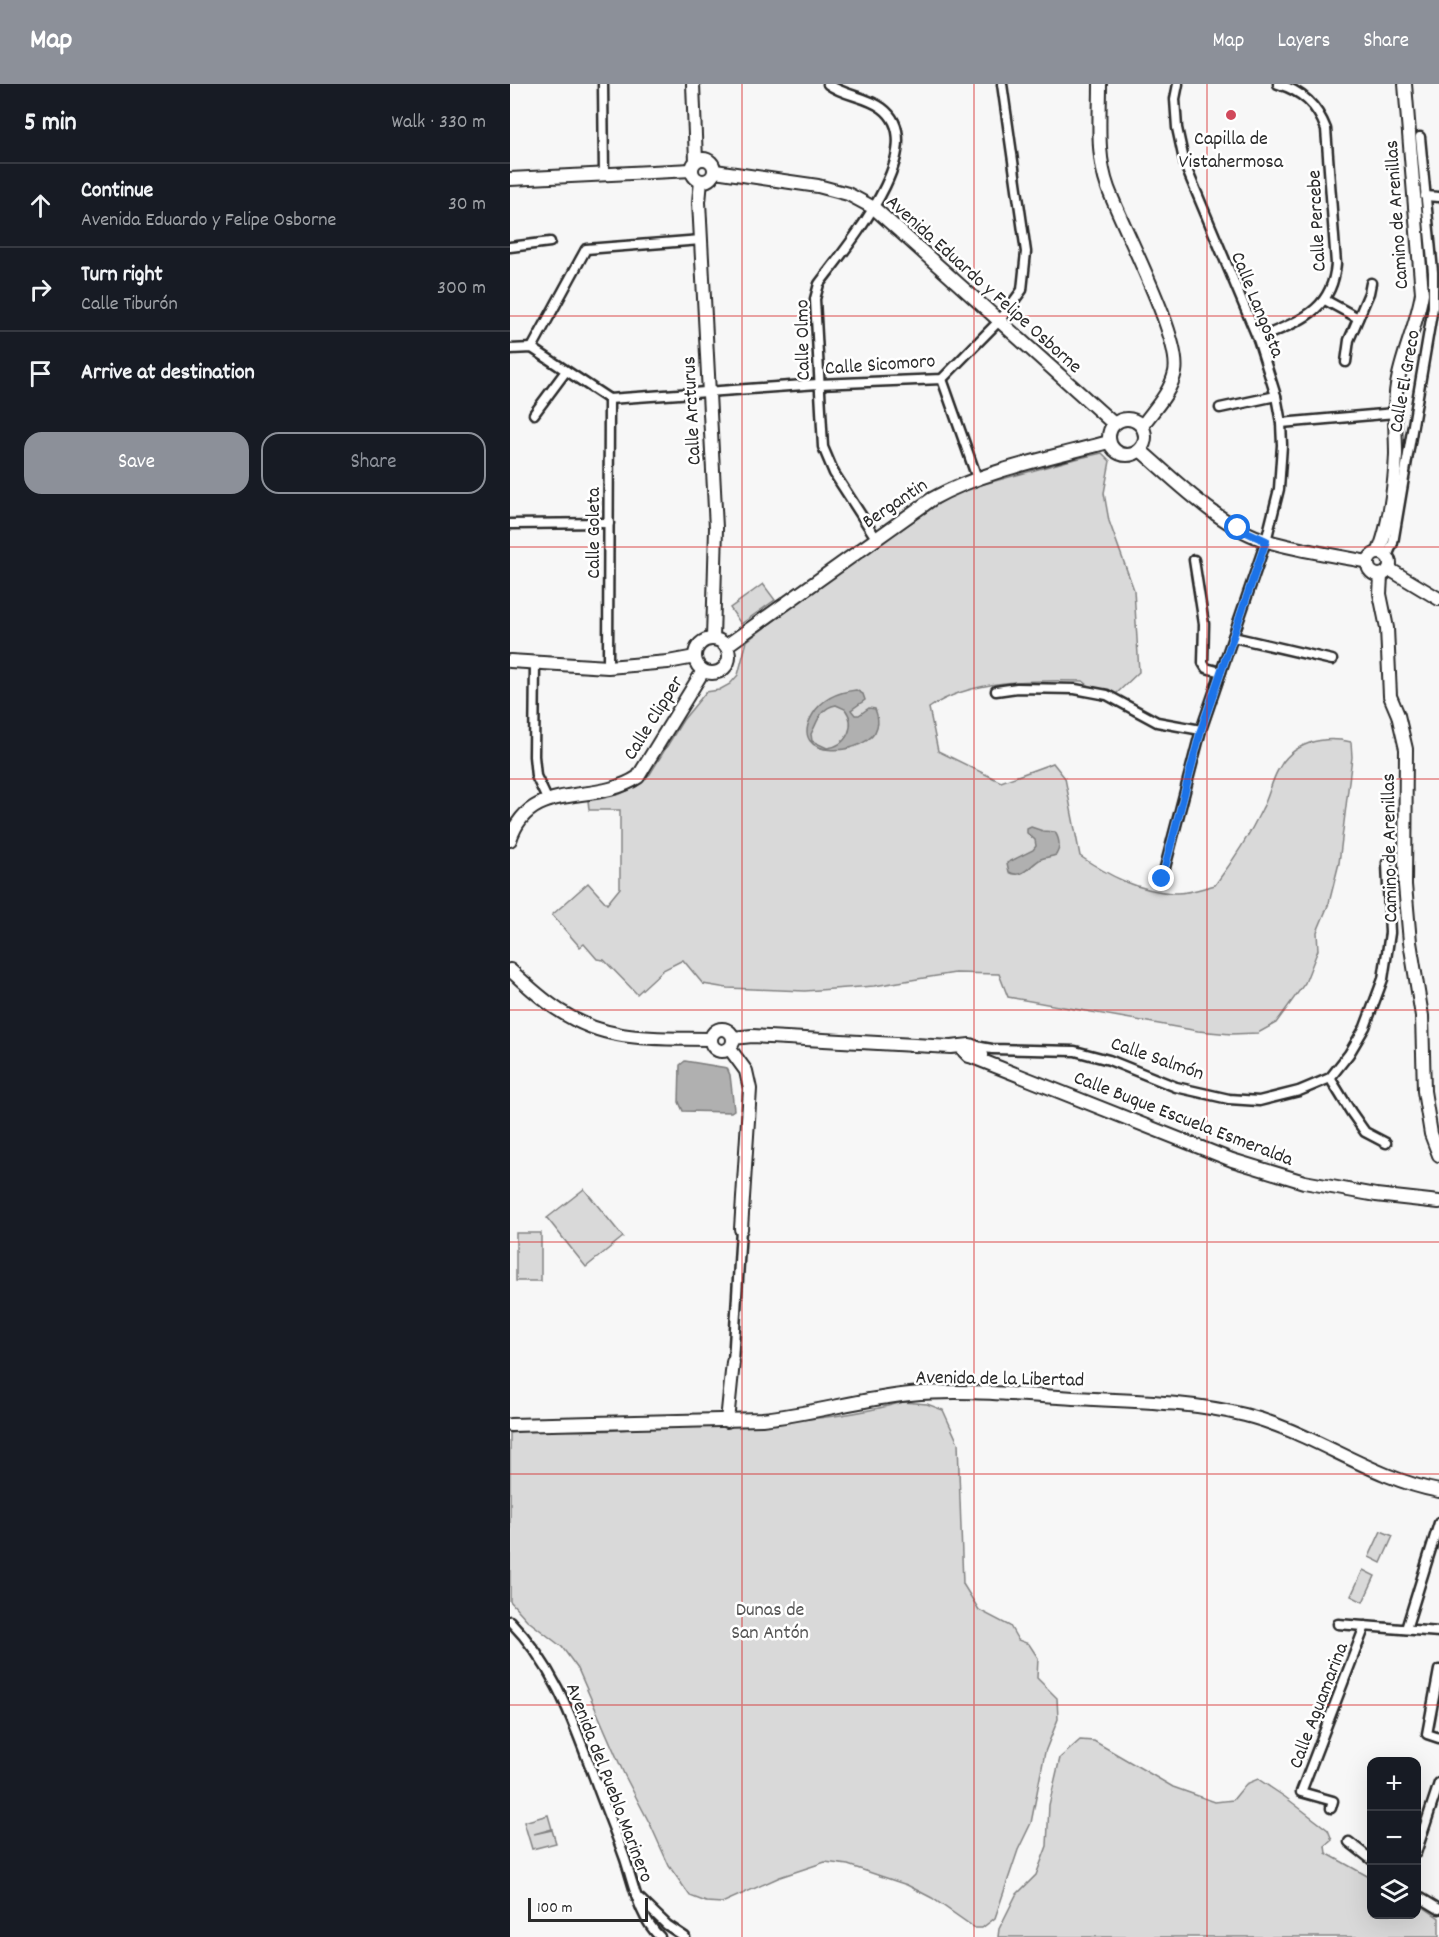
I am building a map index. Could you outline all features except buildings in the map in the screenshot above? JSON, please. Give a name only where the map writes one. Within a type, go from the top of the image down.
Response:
[{"type":"street","points":[[603,84],[604,175]]},
{"type":"street","points":[[510,179],[604,175],[694,166],[701,159],[711,161],[715,171],[710,179],[700,181],[696,179],[694,166],[693,84]]},
{"type":"street","name":"Calle Olmo","points":[[828,84],[837,91],[864,98],[883,108],[895,121],[899,138],[897,157],[874,208],[819,284],[815,299],[823,447],[834,473],[876,538]]},
{"type":"street","name":"Calle Sicomoro","points":[[609,399],[818,384],[942,379],[1000,320],[1022,290],[1026,252],[1002,84]]},
{"type":"street","points":[[1100,84],[1100,157],[1107,187],[1159,306],[1174,350],[1175,370],[1167,393],[1142,426]]},
{"type":"street","name":"Calle Langosta","points":[[1162,879],[1201,730],[1266,541],[1278,489],[1281,423],[1276,396],[1258,339],[1185,165],[1177,128],[1175,99],[1178,84]]},
{"type":"street","name":"Calle Percebe","points":[[1258,339],[1296,321],[1325,300],[1335,280],[1336,264],[1326,129],[1312,103],[1302,94],[1278,84]]},
{"type":"street","name":"Camino de Arenillas","points":[[1405,84],[1422,293],[1419,314],[1397,384],[1396,455],[1383,542],[1384,564],[1380,594],[1387,628],[1390,696],[1398,715],[1406,749],[1405,885],[1410,942],[1422,1016],[1424,1091],[1431,1134],[1439,1155]]},
{"type":"street","name":"Calle El Greco","points":[[1384,564],[1393,543],[1433,307],[1434,272],[1420,137]]},
{"type":"street","name":"Avenida Eduardo y Felipe Osborne","points":[[715,171],[818,186],[848,194],[874,208],[1114,424]]},
{"type":"street","name":"Calle Arcturus","points":[[700,181],[699,202],[716,528],[713,639]]},
{"type":"street","points":[[1425,196],[1439,197]]},
{"type":"street","points":[[532,348],[586,249],[701,240]]},
{"type":"street","points":[[510,247],[550,242]]},
{"type":"street","points":[[1346,362],[1349,340],[1371,283]]},
{"type":"street","points":[[1325,300],[1358,318]]},
{"type":"street","points":[[510,349],[532,348],[609,399]]},
{"type":"street","points":[[534,414],[566,371]]},
{"type":"street","points":[[942,379],[977,478]]},
{"type":"street","points":[[1220,408],[1276,396]]},
{"type":"street","name":"Calle Goleta","points":[[608,667],[609,399]]},
{"type":"street","points":[[1281,423],[1395,413]]},
{"type":"street","points":[[1131,419],[1142,426],[1145,438],[1140,450],[1126,456],[1112,449],[1108,436],[1114,424],[1131,419]]},
{"type":"street","name":"Bergantin","points":[[726,646],[876,538],[949,489],[977,478],[1109,442]]},
{"type":"street","points":[[1140,450],[1199,501],[1238,528],[1266,541],[1368,562]]},
{"type":"street","points":[[510,524],[609,523]]},
{"type":"street","points":[[1384,564],[1370,572],[1368,562],[1371,556],[1384,564],[1439,599]]},
{"type":"street","points":[[1194,560],[1204,624],[1203,663],[1206,668],[1221,672]]},
{"type":"street","points":[[1233,637],[1332,660]]},
{"type":"street","points":[[713,639],[726,646],[729,656],[726,666],[718,672],[708,673],[699,667],[695,657],[698,646],[713,639]]},
{"type":"street","points":[[510,661],[608,667],[668,662],[695,657]]},
{"type":"street","points":[[535,662],[534,756],[536,776],[547,800]]},
{"type":"street","name":"Calle Clipper","points":[[510,840],[524,815],[534,806],[547,800],[602,792],[624,786],[638,777],[703,671]]},
{"type":"street","points":[[996,691],[1017,688],[1075,689],[1107,695],[1157,722],[1201,730]]},
{"type":"street","name":"Calle Salmón","points":[[979,1054],[1076,1052],[1109,1060],[1176,1087],[1229,1099],[1259,1101],[1299,1091],[1330,1078],[1349,1054],[1365,1027],[1383,979],[1390,933],[1387,863]]},
{"type":"street","points":[[510,970],[559,1011],[597,1029],[615,1035],[711,1039]]},
{"type":"street","points":[[727,1420],[733,1362],[750,1089],[746,1071],[731,1043],[729,1031],[722,1029],[714,1032],[711,1039],[715,1049],[722,1052],[731,1043]]},
{"type":"street","name":"Calle Buque Escuela Esmeralda","points":[[731,1043],[752,1036],[951,1047],[979,1054],[1232,1160],[1304,1182],[1376,1195],[1439,1202]]},
{"type":"street","points":[[1330,1078],[1365,1132],[1386,1143]]},
{"type":"street","name":"Avenida de la Libertad","points":[[510,1425],[727,1420],[784,1416],[909,1394],[946,1392],[1172,1403],[1223,1410],[1263,1421],[1293,1431],[1406,1482],[1439,1491]]},
{"type":"street","points":[[1406,1629],[1439,1523]]},
{"type":"street","name":"Avenida del Pueblo Marinero","points":[[510,1622],[524,1635],[559,1688],[638,1897],[640,1908],[649,1925],[660,1937]]},
{"type":"street","points":[[1338,1624],[1439,1632]]},
{"type":"street","name":"Calle Aguamarina","points":[[1331,1808],[1333,1802],[1301,1792],[1365,1626]]},
{"type":"street","points":[[1439,1670],[1426,1734],[1439,1738]]},
{"type":"street","points":[[1421,1838],[1439,1782]]},
{"type":"street","points":[[1349,1842],[1367,1857]]},
{"type":"street","name":"Avenida del Pueblo Marinero","points":[[638,1897],[667,1925],[685,1937]]},
{"type":"street","points":[[1421,1898],[1439,1908]]},
{"type":"green space","points":[[1102,453],[1110,461],[1104,493],[1109,521],[1134,590],[1139,672],[1116,694],[1088,685],[1083,681],[1024,681],[983,686],[945,698],[929,708],[938,751],[1001,782],[1053,763],[1065,778],[1080,856],[1113,876],[1136,886],[1161,892],[1179,893],[1215,885],[1246,839],[1278,770],[1291,753],[1309,743],[1319,741],[1351,742],[1352,757],[1339,863],[1329,903],[1317,932],[1318,950],[1305,983],[1276,1023],[1258,1033],[1231,1034],[1198,1031],[1008,997],[999,974],[955,973],[874,986],[805,991],[727,988],[703,984],[683,960],[663,970],[637,994],[604,960],[597,959],[584,944],[580,947],[552,915],[588,883],[607,904],[620,888],[620,810],[589,810],[588,800],[620,794],[637,786],[650,774],[683,720],[706,692],[719,690],[730,684],[738,675],[747,641],[840,571],[950,496],[966,489]]},
{"type":"green space","points":[[763,584],[775,600],[741,624],[730,608]]},
{"type":"green space","points":[[584,1189],[623,1237],[586,1267],[547,1218]]},
{"type":"green space","points":[[516,1233],[541,1233],[541,1281],[516,1281]]},
{"type":"green space","name":"Dunas de San Antón","points":[[903,1402],[927,1404],[943,1410],[958,1443],[963,1584],[979,1610],[1010,1626],[1018,1640],[1029,1644],[1038,1658],[1037,1678],[1057,1698],[1058,1719],[1045,1752],[1031,1823],[1018,1850],[995,1918],[982,1928],[975,1928],[932,1898],[907,1885],[848,1865],[825,1862],[780,1877],[722,1903],[706,1902],[690,1896],[669,1866],[624,1774],[578,1669],[562,1647],[527,1620],[510,1601],[510,1433],[542,1430],[615,1430],[654,1424],[748,1423],[811,1419],[872,1410]]},
{"type":"green space","points":[[1381,1531],[1393,1536],[1381,1563],[1369,1557]]},
{"type":"green space","points":[[1363,1570],[1375,1576],[1363,1602],[1351,1596]]},
{"type":"green space","points":[[1080,1740],[1094,1741],[1173,1787],[1215,1802],[1233,1800],[1246,1784],[1258,1779],[1328,1830],[1332,1840],[1325,1846],[1326,1853],[1367,1876],[1367,1919],[1421,1919],[1421,1906],[1439,1918],[1439,1937],[998,1937],[999,1929],[1016,1895],[1036,1875],[1047,1846],[1049,1805],[1060,1758]]},
{"type":"green space","points":[[548,1815],[552,1829],[534,1834],[552,1830],[556,1843],[532,1849],[524,1822]]},
{"type":"shaded area","points":[[856,690],[863,694],[865,700],[851,710],[855,715],[859,715],[869,708],[875,709],[877,727],[871,737],[846,749],[832,750],[819,747],[810,740],[807,730],[813,714],[826,700]],"holes":[[[836,705],[845,709],[850,722],[845,739],[827,748],[812,741],[811,734],[826,709]]]},
{"type":"shaded area","points":[[1031,827],[1055,832],[1059,844],[1058,852],[1056,855],[1041,859],[1022,873],[1009,872],[1007,863],[1033,850],[1036,846],[1035,840],[1027,833],[1027,829]]},
{"type":"shaded area","points":[[685,1061],[727,1068],[730,1075],[734,1110],[731,1112],[683,1111],[679,1102],[680,1065]]},
{"type":"place","name":"Capilla de Vistahermosa","points":[[1231,115]]},
{"type":"route","points":[[1162,879],[1201,730],[1266,541],[1238,528]]}]
